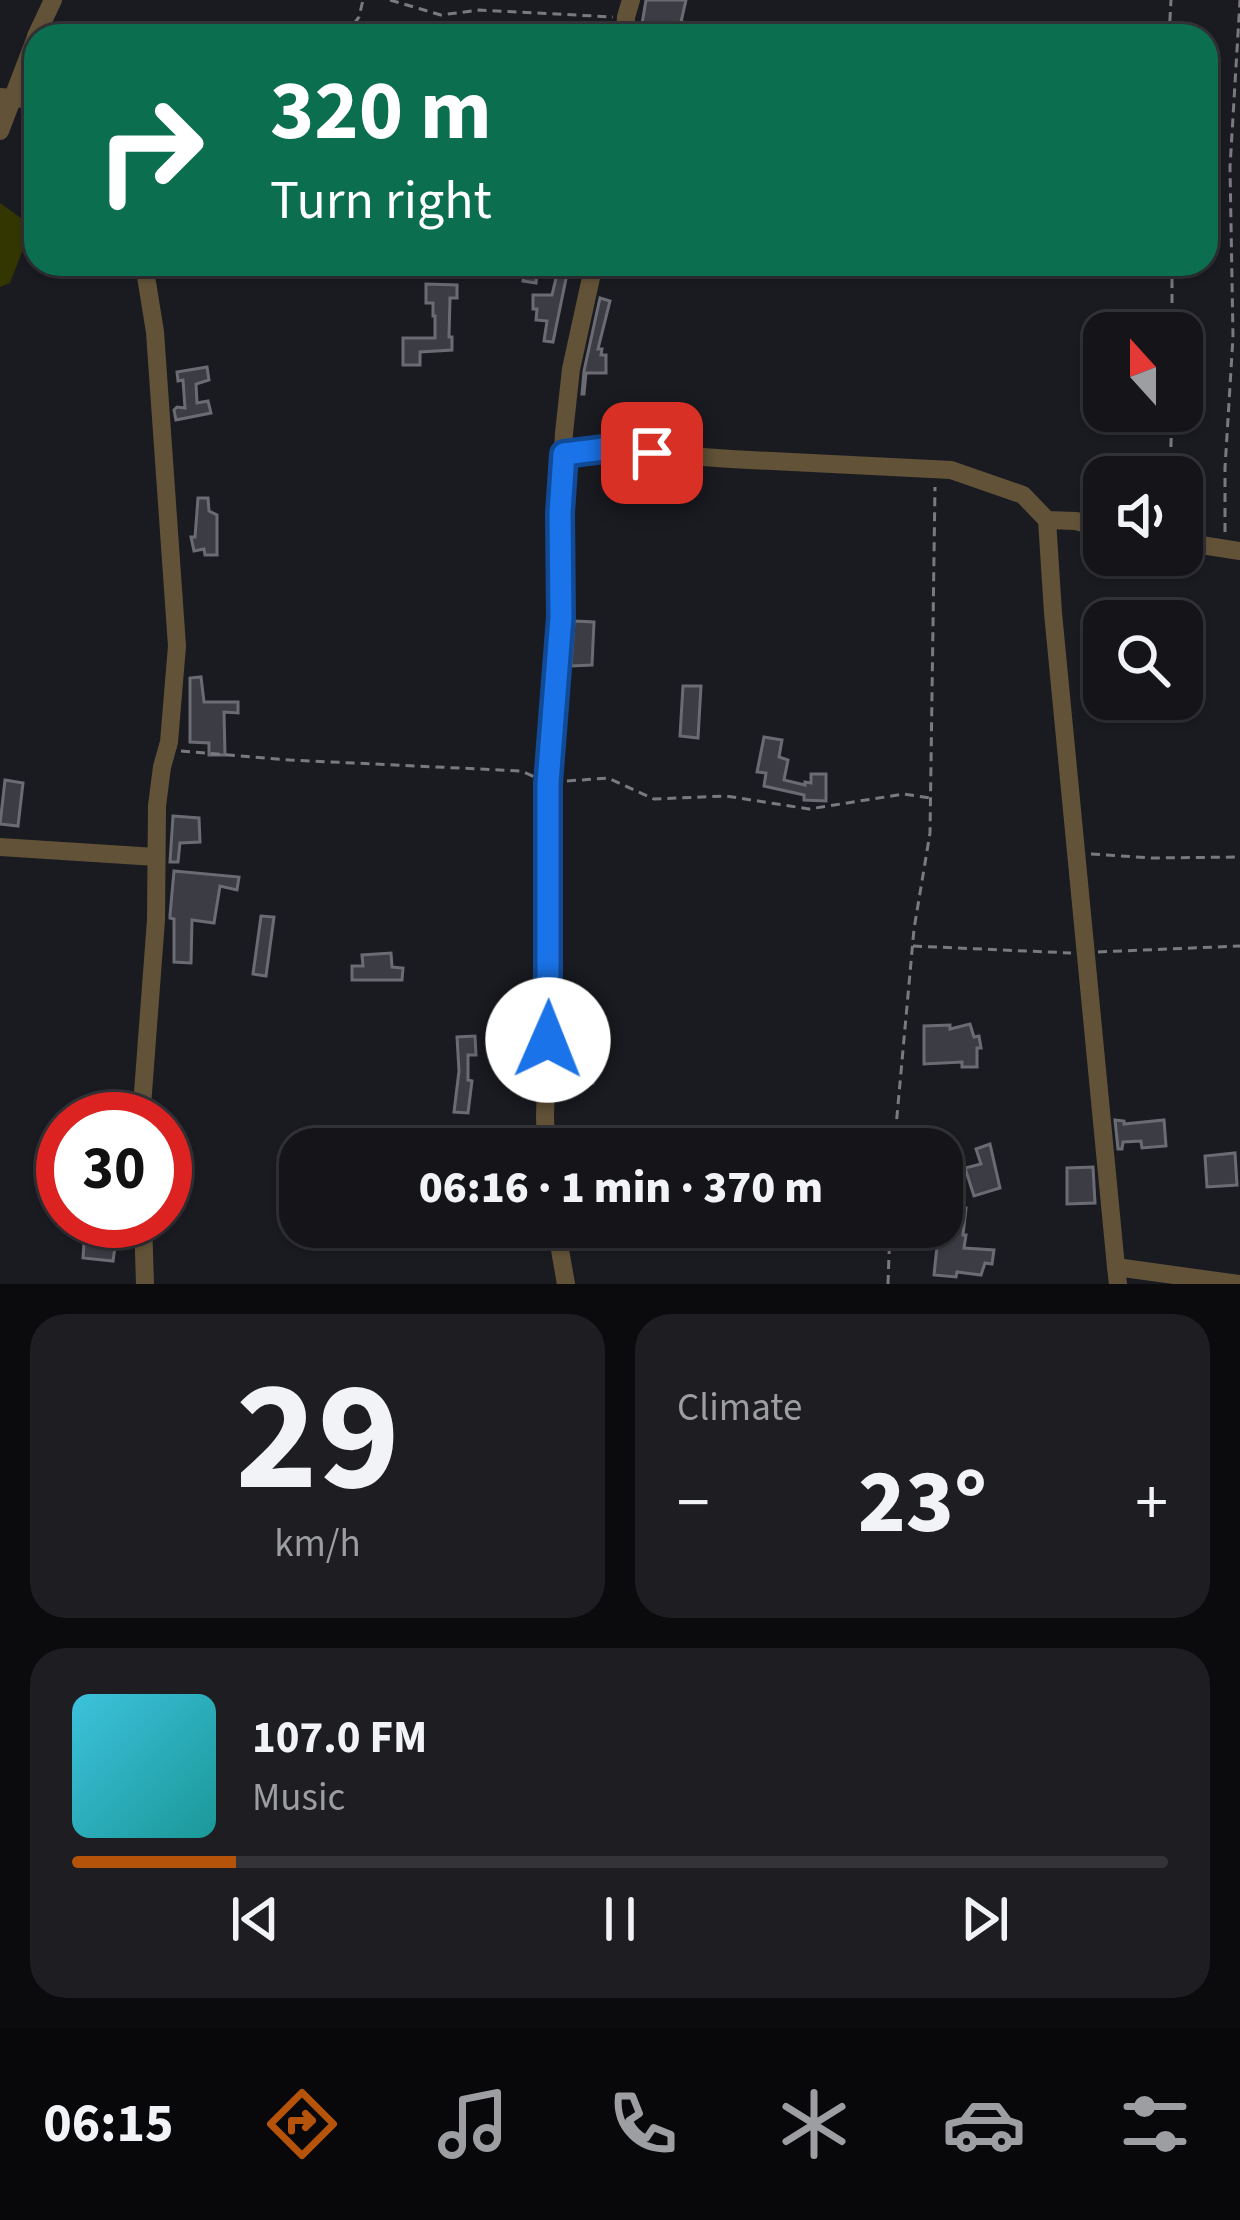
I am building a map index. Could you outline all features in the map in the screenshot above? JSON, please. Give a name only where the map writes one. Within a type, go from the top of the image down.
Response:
[{"type":"street","points":[[0,131],[7,96],[24,61]]},
{"type":"street","points":[[143,1092],[156,920],[157,806],[178,646],[146,276]]},
{"type":"street","points":[[545,1128],[548,783],[561,617],[560,513],[571,369],[591,276]]},
{"type":"street","points":[[564,454],[604,449],[951,470],[1022,495],[1047,520],[1117,1275],[1240,1284]]},
{"type":"street","points":[[1047,520],[1083,523]]},
{"type":"street","points":[[1203,545],[1233,550]]},
{"type":"street","points":[[0,847],[156,857]]},
{"type":"street","points":[[144,1248],[145,1284]]},
{"type":"street","points":[[560,1248],[566,1284]]},
{"type":"path","points":[[390,0],[441,15],[479,10],[628,18]]},
{"type":"path","points":[[1233,550],[1225,468],[1237,337],[1229,167],[1240,0]]},
{"type":"path","points":[[1172,276],[1172,312]]},
{"type":"path","points":[[896,1128],[914,929],[930,833],[936,470]]},
{"type":"path","points":[[1077,853],[1240,857]]},
{"type":"path","points":[[888,1284],[889,1248]]},
{"type":"shaded area","points":[[0,203],[24,220],[24,247],[10,283],[0,287]]},
{"type":"building","points":[[646,0],[686,0],[681,22],[692,24],[642,24]]},
{"type":"building","points":[[548,276],[567,276],[553,342],[544,341],[547,321],[536,320],[533,295],[552,295],[556,278]]},
{"type":"building","points":[[426,284],[457,285],[457,298],[450,298],[452,350],[420,352],[420,365],[403,365],[403,338],[435,338],[433,303],[426,303]]},
{"type":"building","points":[[600,298],[610,301],[598,349],[606,355],[606,373],[586,373],[582,394],[584,371]]},
{"type":"building","points":[[207,367],[209,380],[196,384],[197,403],[208,401],[211,413],[176,420],[174,410],[185,408],[183,380],[178,381],[177,372]]},
{"type":"building","points":[[198,498],[208,498],[209,511],[217,515],[217,555],[205,555],[204,549],[194,551],[191,537],[195,537]]},
{"type":"building","points":[[574,621],[594,622],[592,665],[571,666]]},
{"type":"building","points":[[201,677],[204,702],[238,702],[238,713],[224,712],[225,755],[209,755],[209,743],[190,742],[190,678]]},
{"type":"building","points":[[683,686],[701,686],[698,738],[680,736]]},
{"type":"building","points":[[764,737],[782,740],[779,757],[788,760],[784,780],[805,785],[811,783],[811,774],[826,774],[826,801],[804,800],[804,795],[764,786],[766,773],[757,772]]},
{"type":"building","points":[[5,780],[23,783],[18,826],[0,824]]},
{"type":"building","points":[[173,816],[199,818],[200,842],[180,843],[178,862],[170,862]]},
{"type":"building","points":[[174,871],[239,877],[237,890],[220,886],[214,923],[192,920],[191,963],[174,962],[174,919],[170,915]]},
{"type":"building","points":[[261,916],[274,917],[266,976],[253,974]]},
{"type":"building","points":[[391,953],[392,967],[403,968],[402,980],[352,980],[352,966],[363,966],[362,955]]},
{"type":"building","points":[[970,1024],[981,1048],[977,1048],[977,1067],[962,1067],[962,1062],[924,1064],[924,1026],[950,1025],[950,1029]]},
{"type":"building","points":[[601,1032],[598,1055],[593,1055],[593,1083],[579,1083],[580,1033]]},
{"type":"building","points":[[475,1036],[476,1055],[468,1055],[468,1080],[472,1081],[468,1113],[454,1112],[457,1037]]},
{"type":"building","points":[[1115,1120],[1124,1124],[1164,1120],[1166,1146],[1142,1148],[1141,1141],[1123,1142],[1118,1149]]},
{"type":"building","points":[[990,1144],[1000,1188],[974,1196],[965,1168],[981,1164],[976,1149]]},
{"type":"building","points":[[1235,1153],[1237,1185],[1207,1187],[1205,1156]]},
{"type":"building","points":[[1093,1167],[1095,1203],[1067,1204],[1067,1168]]},
{"type":"building","points":[[963,1235],[964,1248],[994,1250],[992,1264],[985,1263],[981,1275],[934,1275],[937,1248],[963,1248]]},
{"type":"building","points":[[84,1248],[115,1248],[113,1261],[83,1258]]},
{"type":"route","points":[[548,1040],[548,783],[561,617],[564,454],[604,449],[652,453]]}]
